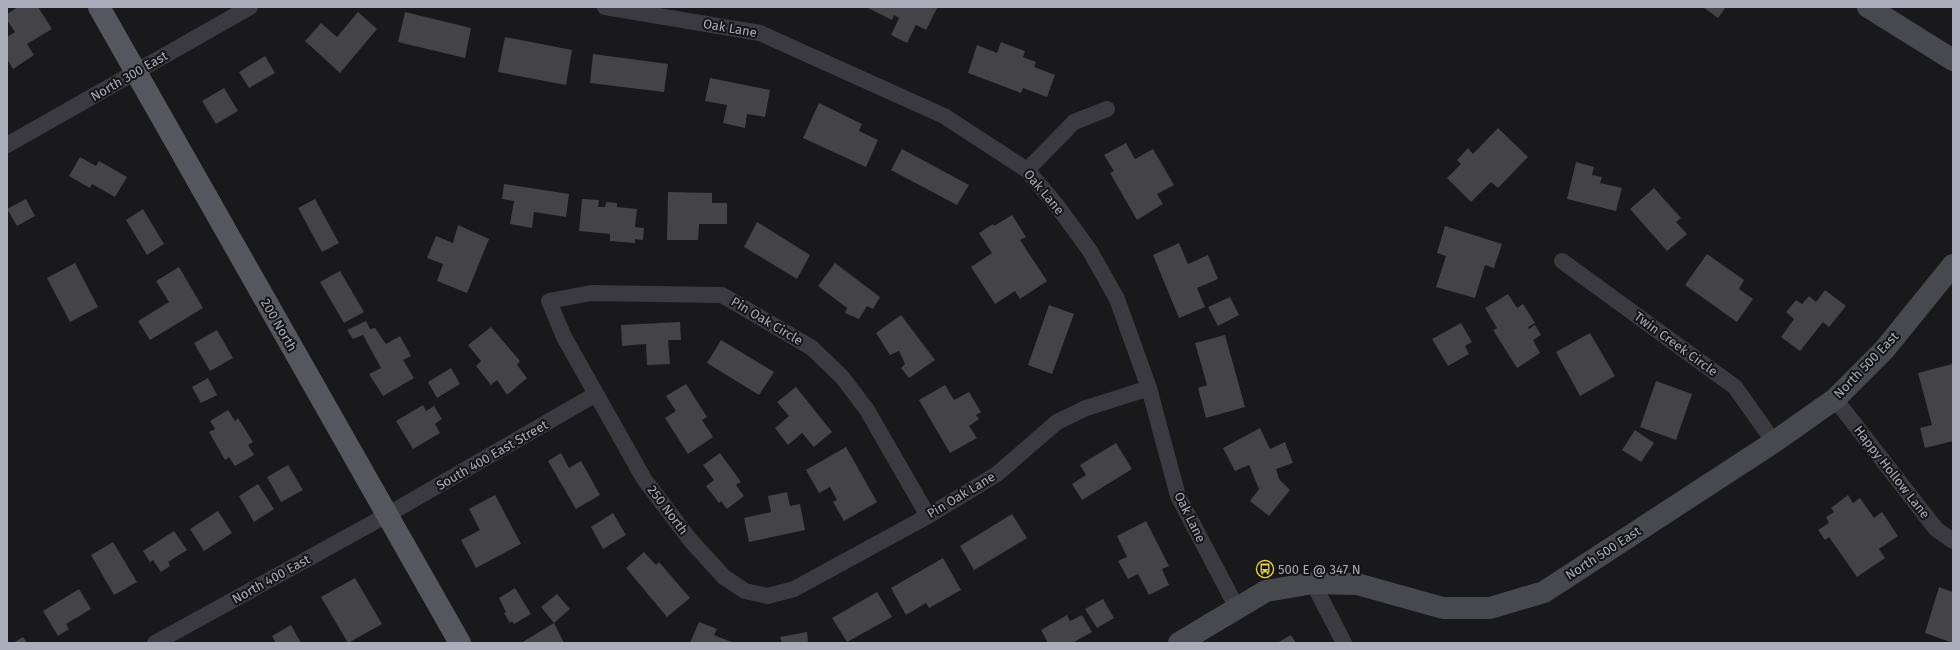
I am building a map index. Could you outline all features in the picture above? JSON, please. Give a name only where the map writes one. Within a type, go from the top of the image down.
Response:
[{"type":"main road","name":"200 North","points":[[99,7],[460,643]]},
{"type":"street","name":"North 300 East","points":[[7,145],[250,7]]},
{"type":"street","name":"Oak Lane","points":[[605,7],[760,33],[944,116],[1027,170],[1058,207],[1090,251],[1117,300],[1149,388],[1178,496],[1237,608]]},
{"type":"street","points":[[1868,7],[1953,60]]},
{"type":"street","points":[[1027,170],[1074,122],[1107,109]]},
{"type":"street","name":"Twin Creek Circle","points":[[1562,261],[1735,387],[1774,442]]},
{"type":"street","name":"North 500 East","points":[[1179,643],[1266,590],[1313,583],[1357,584],[1443,608],[1490,608],[1544,592],[1774,442],[1835,399],[1884,350],[1953,265]]},
{"type":"street","name":"Pin Oak Circle","points":[[596,394],[564,337],[549,301],[592,293],[722,294],[812,348],[842,377],[867,410],[928,516]]},
{"type":"street","name":"Pin Oak Lane","points":[[768,596],[794,589],[928,516],[997,474],[1057,422],[1086,408],[1149,388]]},
{"type":"street","name":"South 400 East Street","points":[[387,515],[596,394]]},
{"type":"street","name":"250 North","points":[[596,394],[644,478],[691,541],[724,577],[745,591],[768,596]]},
{"type":"street","name":"Happy Hollow Lane","points":[[1835,399],[1936,529],[1953,541]]},
{"type":"street","name":"North 400 East","points":[[155,643],[387,515]]},
{"type":"street","points":[[1313,583],[1344,643]]},
{"type":"building","points":[[18,7],[38,7],[52,29],[27,44],[34,55],[13,69],[7,59],[7,37],[15,32],[7,20],[7,14]]},
{"type":"building","points":[[866,7],[937,8],[926,30],[916,25],[907,43],[891,35],[899,18],[894,15],[892,20]]},
{"type":"building","points":[[1703,7],[1726,7],[1718,18]]},
{"type":"building","points":[[358,12],[377,29],[340,73],[305,41],[321,23],[337,37]]},
{"type":"building","points":[[405,12],[471,28],[465,58],[398,42]]},
{"type":"building","points":[[505,37],[572,50],[566,85],[498,72]]},
{"type":"building","points":[[1001,42],[1025,51],[1023,57],[1036,62],[1034,67],[1055,75],[1047,97],[1023,88],[1021,93],[968,73],[977,45],[997,53]]},
{"type":"building","points":[[593,54],[668,64],[664,92],[590,83]]},
{"type":"building","points":[[265,56],[275,73],[249,88],[239,72]]},
{"type":"building","points":[[710,78],[770,90],[765,117],[747,114],[745,128],[723,123],[727,105],[705,101]]},
{"type":"building","points":[[224,88],[238,111],[216,124],[202,101]]},
{"type":"building","points":[[819,103],[862,124],[859,131],[878,140],[866,167],[803,138]]},
{"type":"building","points":[[1498,128],[1528,157],[1498,188],[1491,182],[1471,202],[1447,178],[1461,164],[1457,160],[1468,148],[1473,154]]},
{"type":"building","points":[[1126,143],[1135,159],[1153,149],[1174,185],[1157,194],[1163,204],[1137,220],[1110,173],[1114,171],[1104,155]]},
{"type":"building","points":[[902,149],[969,185],[957,205],[891,170]]},
{"type":"building","points":[[80,157],[96,166],[99,161],[127,177],[115,197],[92,184],[90,188],[69,176]]},
{"type":"building","points":[[1576,162],[1594,167],[1592,175],[1602,177],[1600,183],[1622,188],[1616,211],[1567,199]]},
{"type":"building","points":[[504,184],[569,194],[566,217],[534,212],[532,228],[510,224],[514,201],[502,199]]},
{"type":"building","points":[[1654,188],[1681,218],[1676,222],[1687,234],[1667,251],[1630,209]]},
{"type":"building","points":[[668,192],[712,193],[712,203],[727,203],[727,224],[699,224],[698,240],[667,240]]},
{"type":"building","points":[[26,199],[35,216],[17,226],[7,209]]},
{"type":"building","points":[[315,199],[339,243],[322,252],[298,208]]},
{"type":"building","points":[[582,199],[599,200],[598,207],[605,207],[606,202],[617,203],[617,207],[637,209],[635,227],[644,228],[643,240],[635,239],[635,243],[610,241],[610,234],[579,231]]},
{"type":"building","points":[[143,209],[164,244],[147,255],[126,220]]},
{"type":"building","points":[[1012,215],[1026,237],[1020,240],[1047,281],[1020,299],[1015,291],[995,304],[971,267],[992,253],[979,233]]},
{"type":"building","points":[[757,222],[810,255],[797,279],[744,247]]},
{"type":"building","points":[[458,225],[489,239],[467,293],[437,281],[443,264],[427,258],[436,236],[453,243]]},
{"type":"building","points":[[1445,226],[1502,244],[1494,268],[1485,265],[1475,298],[1436,287],[1446,256],[1437,253]]},
{"type":"building","points":[[1179,243],[1188,264],[1208,255],[1218,279],[1197,288],[1205,307],[1179,318],[1153,255]]},
{"type":"building","points":[[1707,254],[1744,280],[1739,289],[1753,299],[1737,322],[1685,285]]},
{"type":"building","points":[[75,263],[98,307],[70,322],[47,278]]},
{"type":"building","points":[[835,263],[880,297],[873,309],[867,306],[859,319],[845,313],[847,308],[818,286]]},
{"type":"building","points":[[179,267],[203,308],[150,340],[138,321],[169,302],[156,281]]},
{"type":"building","points":[[340,271],[364,312],[344,323],[320,282]]},
{"type":"building","points":[[1825,290],[1846,306],[1829,327],[1823,322],[1800,351],[1781,337],[1794,319],[1786,312],[1796,300],[1802,304],[1809,296],[1816,302]]},
{"type":"building","points":[[1508,294],[1517,308],[1523,304],[1535,323],[1528,327],[1529,329],[1535,325],[1541,335],[1533,340],[1540,353],[1517,368],[1493,330],[1497,328],[1485,308]]},
{"type":"building","points":[[1230,297],[1239,315],[1218,326],[1208,307]]},
{"type":"building","points":[[1049,305],[1074,314],[1052,374],[1028,365]]},
{"type":"building","points":[[901,315],[935,360],[909,378],[901,368],[905,364],[899,351],[890,355],[876,333]]},
{"type":"building","points":[[366,321],[370,329],[375,328],[386,344],[400,336],[411,356],[403,360],[414,378],[383,396],[369,374],[381,368],[363,335],[353,339],[347,330]]},
{"type":"building","points":[[680,322],[681,340],[668,340],[670,364],[647,365],[646,344],[622,346],[621,325]]},
{"type":"building","points":[[1461,323],[1472,342],[1465,346],[1469,354],[1448,366],[1432,339]]},
{"type":"building","points":[[491,327],[520,361],[517,365],[527,378],[507,395],[497,380],[491,385],[476,366],[481,361],[468,345]]},
{"type":"building","points":[[217,330],[233,358],[210,371],[194,343]]},
{"type":"building","points":[[1590,333],[1615,376],[1580,396],[1556,352]]},
{"type":"building","points":[[1225,335],[1245,407],[1206,418],[1198,388],[1207,385],[1195,343]]},
{"type":"building","points":[[721,340],[774,372],[759,395],[707,363]]},
{"type":"building","points":[[1952,364],[1953,441],[1925,448],[1920,428],[1932,425],[1918,373]]},
{"type":"building","points":[[451,368],[460,384],[437,398],[428,382]]},
{"type":"building","points":[[208,378],[217,395],[201,403],[192,387]]},
{"type":"building","points":[[1656,381],[1692,394],[1676,440],[1640,427]]},
{"type":"building","points":[[686,384],[707,417],[702,420],[713,437],[688,454],[665,418],[676,411],[666,396]]},
{"type":"building","points":[[945,385],[954,400],[969,392],[981,412],[976,415],[979,419],[969,426],[977,438],[950,453],[919,400]]},
{"type":"building","points":[[796,387],[832,432],[814,447],[802,433],[788,445],[775,428],[789,416],[777,402]]},
{"type":"building","points":[[423,405],[426,411],[434,406],[442,419],[435,424],[440,433],[413,449],[396,421]]},
{"type":"building","points":[[228,410],[235,421],[238,418],[253,442],[248,445],[254,455],[235,466],[229,457],[225,460],[209,432],[215,429],[210,421]]},
{"type":"building","points":[[1260,428],[1270,449],[1285,442],[1293,463],[1276,469],[1279,479],[1290,490],[1269,516],[1250,501],[1259,489],[1249,465],[1235,471],[1223,448]]},
{"type":"building","points":[[1635,430],[1654,443],[1641,462],[1622,450]]},
{"type":"building","points":[[1116,443],[1132,469],[1082,500],[1072,484],[1086,475],[1080,465]]},
{"type":"building","points":[[846,447],[877,502],[844,521],[833,502],[837,500],[830,487],[819,493],[806,470]]},
{"type":"building","points":[[561,453],[569,468],[581,461],[600,495],[576,509],[548,461]]},
{"type":"building","points":[[720,453],[741,482],[736,485],[744,496],[727,509],[721,501],[719,503],[706,486],[714,480],[703,465]]},
{"type":"building","points":[[288,465],[303,490],[281,502],[267,477]]},
{"type":"building","points":[[258,484],[274,509],[254,522],[239,496]]},
{"type":"building","points":[[787,492],[790,506],[800,504],[805,530],[749,542],[744,518],[771,512],[768,496]]},
{"type":"building","points":[[495,495],[521,544],[476,568],[461,540],[480,530],[469,509]]},
{"type":"building","points":[[1848,495],[1853,503],[1860,498],[1874,518],[1882,512],[1898,536],[1879,549],[1885,558],[1857,577],[1829,537],[1825,540],[1818,530],[1829,523],[1826,517],[1834,512],[1831,508]]},
{"type":"building","points":[[218,511],[232,533],[204,551],[190,529]]},
{"type":"building","points":[[613,513],[626,535],[603,549],[591,527]]},
{"type":"building","points":[[1012,514],[1027,538],[974,570],[960,546]]},
{"type":"building","points":[[1146,521],[1169,566],[1162,569],[1169,585],[1149,595],[1138,574],[1128,579],[1118,561],[1127,557],[1117,536]]},
{"type":"building","points":[[174,531],[187,550],[168,562],[170,566],[161,572],[153,560],[150,562],[143,551]]},
{"type":"building","points":[[113,542],[137,582],[114,595],[91,555]]},
{"type":"building","points":[[644,552],[656,565],[659,562],[690,598],[667,617],[626,568]]},
{"type":"building","points":[[943,558],[961,590],[929,608],[926,603],[906,615],[891,588]]},
{"type":"building","points":[[355,578],[382,624],[348,643],[321,597]]},
{"type":"building","points":[[1939,587],[1953,592],[1953,643],[1925,633]]},
{"type":"building","points":[[515,588],[531,614],[514,624],[512,621],[510,623],[504,613],[506,612],[499,598]]},
{"type":"building","points":[[79,589],[91,609],[66,624],[69,629],[58,636],[43,611]]},
{"type":"building","points":[[877,592],[892,617],[847,642],[832,618]]},
{"type":"building","points":[[557,594],[570,609],[554,623],[541,607]]},
{"type":"building","points":[[1103,599],[1114,618],[1097,628],[1085,609]]},
{"type":"building","points":[[1067,615],[1070,621],[1082,615],[1092,632],[1072,643],[1048,643],[1041,630]]},
{"type":"building","points":[[699,622],[717,629],[714,635],[734,643],[690,643]]},
{"type":"building","points":[[554,623],[564,643],[521,643]]},
{"type":"building","points":[[291,625],[301,643],[276,643],[272,636]]},
{"type":"building","points":[[807,632],[808,643],[782,643],[780,637]]},
{"type":"building","points":[[1291,635],[1296,643],[1277,643]]},
{"type":"building","points":[[23,637],[27,643],[13,643]]},
{"type":"place","name":"500 E @ 347 N","points":[[1265,569]]}]
